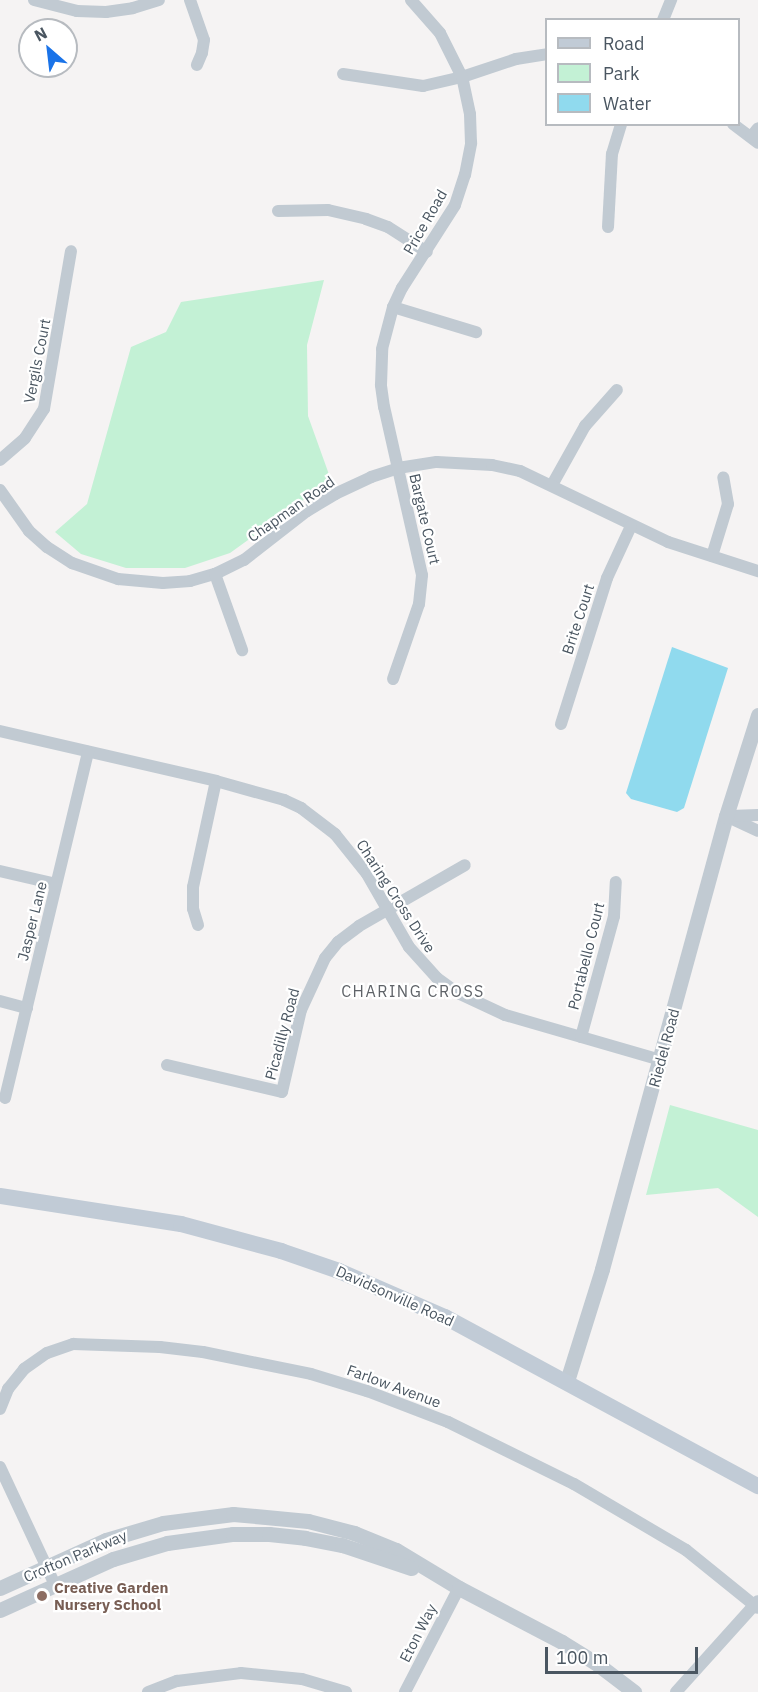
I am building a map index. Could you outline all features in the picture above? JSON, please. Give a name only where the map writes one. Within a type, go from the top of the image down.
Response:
[{"type":"main road","name":"Davidsonville Road","points":[[0,1196],[180,1224],[281,1251],[392,1292],[567,1381],[758,1486]]},
{"type":"street","points":[[34,0],[77,11],[106,12],[133,8],[159,0]]},
{"type":"street","points":[[190,0],[204,40],[197,66]]},
{"type":"street","name":"Price Road","points":[[398,468],[381,386],[382,349],[393,307],[455,205],[465,175],[471,143],[470,114],[462,77],[440,33],[411,0]]},
{"type":"street","points":[[664,18],[671,0]]},
{"type":"street","points":[[343,74],[423,86],[462,77],[516,59],[545,54]]},
{"type":"street","points":[[608,227],[612,154],[620,126]]},
{"type":"street","points":[[737,126],[756,136]]},
{"type":"street","points":[[278,211],[328,210],[366,219],[387,227],[427,252]]},
{"type":"street","name":"Vergils Court","points":[[0,460],[26,438],[44,409],[71,251]]},
{"type":"street","points":[[393,307],[476,332]]},
{"type":"street","points":[[552,485],[585,426],[617,390]]},
{"type":"street","name":"Chapman Road","points":[[0,490],[29,531],[46,547],[72,563],[117,579],[163,583],[190,581],[215,574],[244,560],[335,494],[398,468],[437,462],[492,465],[520,471],[552,485],[631,526],[758,571]]},
{"type":"street","name":"Bargate Court","points":[[393,679],[420,603],[422,579],[421,560],[398,468]]},
{"type":"street","points":[[712,556],[728,504],[723,477]]},
{"type":"street","name":"Brite Court","points":[[561,724],[607,578],[631,526]]},
{"type":"street","points":[[215,574],[242,650]]},
{"type":"street","name":"Riedel Road","points":[[567,1381],[602,1269],[661,1060],[726,816],[758,715]]},
{"type":"street","name":"Charing Cross Drive","points":[[0,731],[216,781],[284,800],[319,821],[351,852],[409,947],[422,964],[458,993],[505,1015],[661,1060]]},
{"type":"street","name":"Jasper Lane","points":[[5,1098],[88,752]]},
{"type":"street","points":[[198,925],[193,909],[193,887],[216,781]]},
{"type":"street","points":[[726,816],[758,815]]},
{"type":"street","points":[[726,816],[758,831]]},
{"type":"street","name":"Picadilly Road","points":[[167,1065],[282,1092],[301,1010],[315,975],[339,942],[386,909],[465,865]]},
{"type":"street","points":[[0,871],[56,884]]},
{"type":"street","name":"Portabello Court","points":[[581,1037],[614,916],[616,882]]},
{"type":"street","points":[[0,1001],[27,1008]]},
{"type":"street","name":"Farlow Avenue","points":[[0,1409],[8,1389],[24,1369],[47,1353],[73,1344],[148,1346],[203,1352],[311,1374],[367,1391],[448,1422],[574,1484],[686,1550],[757,1605]]},
{"type":"street","points":[[0,1467],[55,1585]]},
{"type":"street","name":"Crofton Parkway","points":[[0,1588],[106,1540],[163,1524],[233,1514],[309,1521],[354,1533],[396,1550],[459,1588],[562,1642],[596,1663],[634,1692]]},
{"type":"street","name":"Crofton Parkway","points":[[0,1610],[113,1559],[167,1543],[233,1534],[269,1534],[342,1545],[390,1560],[459,1588]]},
{"type":"street","name":"Eton Way","points":[[405,1692],[459,1588]]},
{"type":"street","points":[[676,1692],[757,1605]]},
{"type":"street","points":[[148,1692],[177,1681],[241,1673],[302,1679],[346,1692]]},
{"type":"green space","points":[[324,280],[307,345],[308,416],[331,480],[230,553],[185,568],[126,568],[81,554],[55,532],[87,504],[131,347],[166,332],[181,302]]},
{"type":"green space","points":[[670,1105],[758,1130],[758,1217],[718,1188],[646,1195]]},
{"type":"water","points":[[672,647],[728,668],[684,808],[677,812],[631,799],[626,793]]},
{"type":"place","name":"Creative Garden Nursery School","points":[[42,1596]]},
{"type":"district","name":"CHARING CROSS","points":[[413,991]]}]
